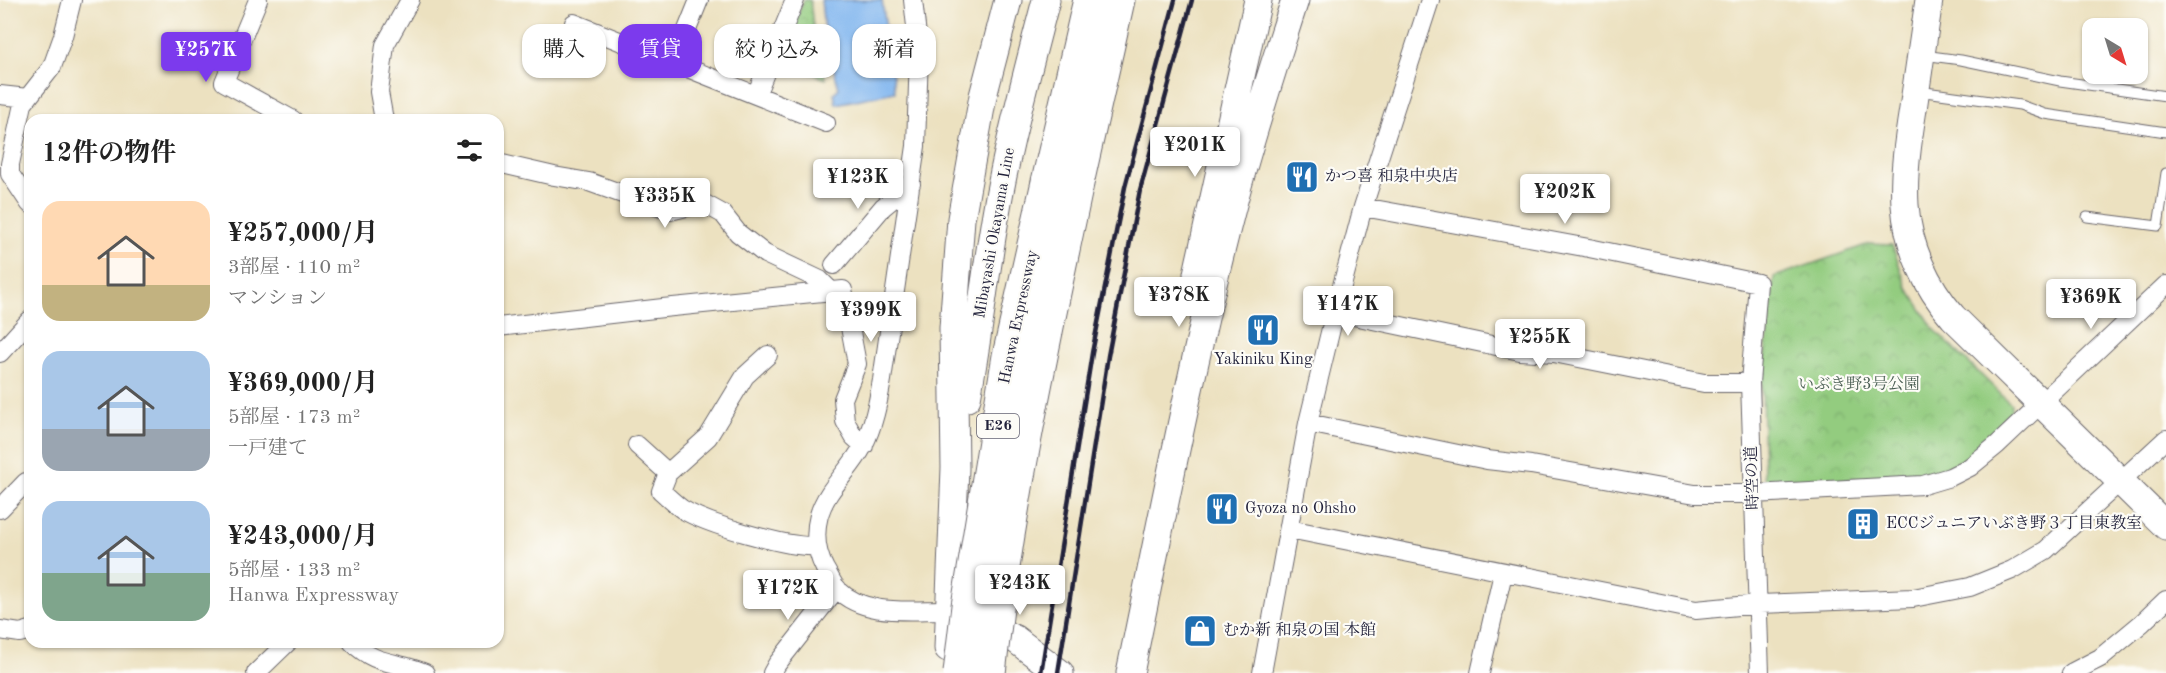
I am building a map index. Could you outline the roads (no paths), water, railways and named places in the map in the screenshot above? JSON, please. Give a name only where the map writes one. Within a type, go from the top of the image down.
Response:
[{"type":"highway","name":"Hanwa Expressway","points":[[989,673],[995,613],[1034,392],[1090,0]]},
{"type":"highway","name":"Hanwa Expressway","points":[[960,673],[968,606],[1009,356],[1118,0]]},
{"type":"main road","name":"Mibayashi Okayama Line","points":[[946,673],[951,610],[955,468],[953,328],[961,219],[983,96],[1008,0]]},
{"type":"main road","name":"Mibayashi Okayama Line","points":[[955,468],[1001,186],[1046,0]]},
{"type":"main road","points":[[1193,363],[1191,300],[1258,0]]},
{"type":"main road","points":[[1130,673],[1193,363],[1232,207],[1295,0]]},
{"type":"main road","points":[[1929,0],[1907,147],[1905,205],[1911,239],[1922,272],[1937,299],[1953,317],[2166,526]]},
{"type":"main road","points":[[951,610],[1015,639],[1060,673]]},
{"type":"street","points":[[5,175],[23,104],[52,67],[72,0]]},
{"type":"street","points":[[258,0],[224,82],[282,114]]},
{"type":"street","points":[[689,24],[699,0]]},
{"type":"street","points":[[756,94],[795,0]]},
{"type":"street","points":[[913,0],[919,52],[919,99],[911,184],[882,380],[875,415],[864,446],[848,471],[830,492],[819,516],[816,546],[837,588],[857,603],[873,609],[951,610]]},
{"type":"street","points":[[1262,673],[1308,423],[1335,312],[1363,207],[1430,0]]},
{"type":"street","points":[[383,114],[379,92],[385,45],[403,2]]},
{"type":"street","points":[[574,23],[618,40]]},
{"type":"street","points":[[702,73],[826,123]]},
{"type":"street","points":[[0,95],[28,98]]},
{"type":"street","points":[[504,164],[589,182],[670,211],[703,203],[723,214],[738,233],[765,254],[820,280],[831,291]]},
{"type":"street","points":[[5,175],[24,175]]},
{"type":"street","points":[[5,175],[24,197]]},
{"type":"street","points":[[834,265],[883,207],[911,184]]},
{"type":"street","name":"時空の道","points":[[1363,207],[1589,248],[1758,283],[1750,383],[1760,673]]},
{"type":"street","points":[[1308,423],[1487,460],[1532,465],[1695,494],[1753,494],[1923,485],[1950,477],[1970,467],[1997,445],[2166,285]]},
{"type":"street","points":[[504,326],[843,290],[857,364],[843,399],[845,421],[854,437],[864,446]]},
{"type":"street","points":[[1335,312],[1520,351],[1554,353],[1704,383],[1750,383]]},
{"type":"street","points":[[0,353],[24,327]]},
{"type":"street","points":[[768,355],[745,376],[708,436],[668,473],[661,491],[682,509],[720,525],[804,547],[816,546]]},
{"type":"street","points":[[1289,529],[1696,610],[1759,604],[1913,598],[1970,587],[2012,570],[2046,550],[2166,439]]},
{"type":"street","points":[[636,445],[668,473]]},
{"type":"street","points":[[4,497],[24,483]]},
{"type":"street","points":[[1480,673],[1503,573]]},
{"type":"street","points":[[772,673],[837,588]]},
{"type":"street","points":[[2071,673],[2100,658],[2166,600]]},
{"type":"street","points":[[0,630],[24,632]]},
{"type":"street","points":[[256,673],[282,648]]},
{"type":"street","points":[[358,648],[364,654],[380,662],[400,665],[424,673]]},
{"type":"lane","points":[[1921,55],[1961,60],[2060,81],[2166,96]]},
{"type":"lane","points":[[1916,91],[2020,105],[2045,114],[2166,132]]},
{"type":"lane","points":[[2087,217],[2158,226],[2166,172]]},
{"type":"water","points":[[821,0],[882,0],[885,24],[852,24],[852,78],[893,78],[895,92],[836,104],[834,93],[839,88],[836,78],[840,78],[840,24],[823,24]]},
{"type":"railway","points":[[1041,673],[1092,353],[1125,187],[1175,0]]},
{"type":"railway","points":[[1058,673],[1108,356],[1140,190],[1192,0]]},
{"type":"place","name":"かつ喜 和泉中央店","points":[[1302,177]]},
{"type":"place","name":"Yakiniku King","points":[[1263,330]]},
{"type":"place","name":"Gyoza no Ohsho","points":[[1222,509]]},
{"type":"place","name":"ECCジュニアいぶき野３丁目東教室","points":[[1863,524]]},
{"type":"place","name":"むか新 和泉の国 本館","points":[[1200,631]]},
{"type":"park label","name":"いぶき野3号公園","points":[[1859,385]]}]
